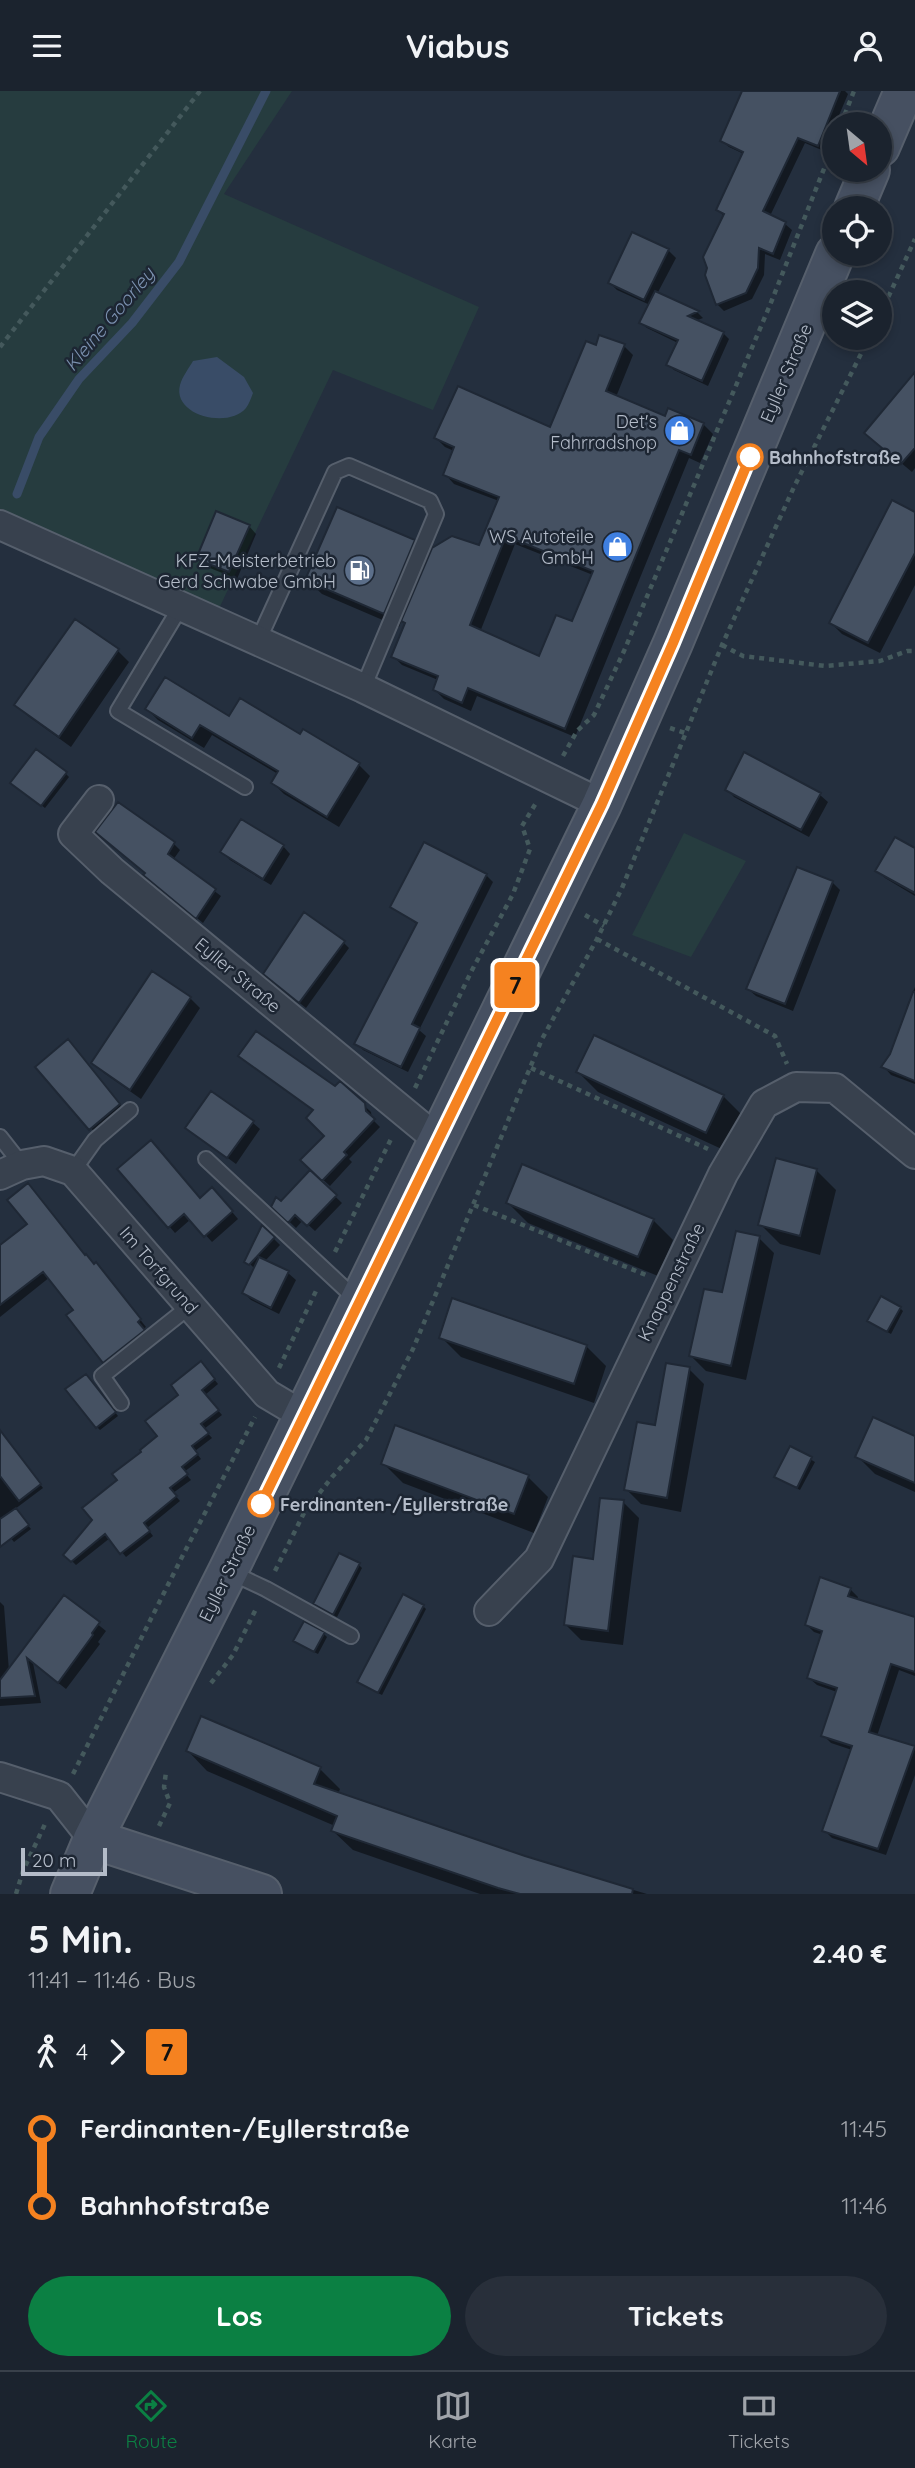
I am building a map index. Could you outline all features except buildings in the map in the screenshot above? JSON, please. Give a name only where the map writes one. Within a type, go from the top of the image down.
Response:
[{"type":"main road","points":[[892,119],[904,91]]},
{"type":"main road","name":"Eyller Straße","points":[[71,1894],[93,1839],[228,1571],[602,804],[673,643],[830,266]]},
{"type":"main road","points":[[93,1839],[262,1894]]},
{"type":"street","points":[[0,525],[363,688],[602,804]]},
{"type":"street","name":"Eyller Straße","points":[[99,800],[73,834],[112,871],[438,1139]]},
{"type":"street","name":"Knappenstraße","points":[[489,1611],[539,1559],[731,1159],[764,1104],[796,1087],[835,1088],[915,1154]]},
{"type":"street","points":[[11,1170],[44,1161],[73,1171]]},
{"type":"street","name":"Im Torfgrund","points":[[73,1171],[267,1394],[304,1416]]},
{"type":"street","points":[[0,1777],[59,1796],[93,1839]]},
{"type":"lane","points":[[258,641],[335,472],[349,466],[430,501],[436,515],[363,688]]},
{"type":"lane","points":[[181,606],[118,711],[245,787]]},
{"type":"lane","points":[[73,1171],[95,1140],[130,1109]]},
{"type":"lane","points":[[0,1137],[11,1170]]},
{"type":"lane","points":[[206,1159],[359,1302]]},
{"type":"lane","points":[[121,1403],[102,1376],[190,1305]]},
{"type":"lane","points":[[228,1571],[351,1636]]},
{"type":"path","points":[[0,347],[200,91]]},
{"type":"path","points":[[846,112],[854,91]]},
{"type":"path","points":[[16,1894],[23,1871],[59,1796],[80,1762],[164,1591],[267,1394],[471,972],[513,894],[530,849],[522,826],[577,731],[594,715],[624,652],[770,305],[822,174]]},
{"type":"path","points":[[892,289],[915,239]]},
{"type":"path","points":[[205,1691],[233,1655],[304,1513],[366,1440],[413,1349],[542,1039],[622,888],[722,645],[794,487],[863,350]]},
{"type":"path","points":[[722,645],[743,656],[825,666],[880,661],[907,651],[915,651]]},
{"type":"path","points":[[597,939],[775,1036],[796,1087]]},
{"type":"path","points":[[531,1068],[731,1159]]},
{"type":"path","points":[[474,1205],[670,1285]]},
{"type":"path","points":[[144,1856],[170,1803],[164,1787],[166,1771]]},
{"type":"green space","points":[[0,91],[292,91],[224,194],[479,307],[433,410],[333,370],[213,621],[0,525]]},
{"type":"green space","points":[[684,833],[746,861],[691,957],[632,935]]},
{"type":"water","points":[[217,357],[244,377],[253,393],[246,408],[227,418],[204,416],[193,411],[185,405],[180,396],[181,382],[193,361]]},
{"type":"waterway","name":"Kleine Goorley","points":[[17,494],[39,437],[79,379],[132,323],[179,262],[266,91]]},
{"type":"bus line","name":"7","points":[[261,1504],[602,804],[673,643],[750,457]]},
{"type":"place","name":"Det's Fahrradshop","points":[[680,431]]},
{"type":"place","name":"Bahnhofstraße","points":[[750,457]]},
{"type":"place","name":"WS Autoteile GmbH","points":[[617,546]]},
{"type":"place","name":"KFZ-Meisterbetrieb Gerd Schwabe GmbH","points":[[359,570]]},
{"type":"place","name":"Ferdinanten-/Eyllerstraße","points":[[261,1504]]}]
